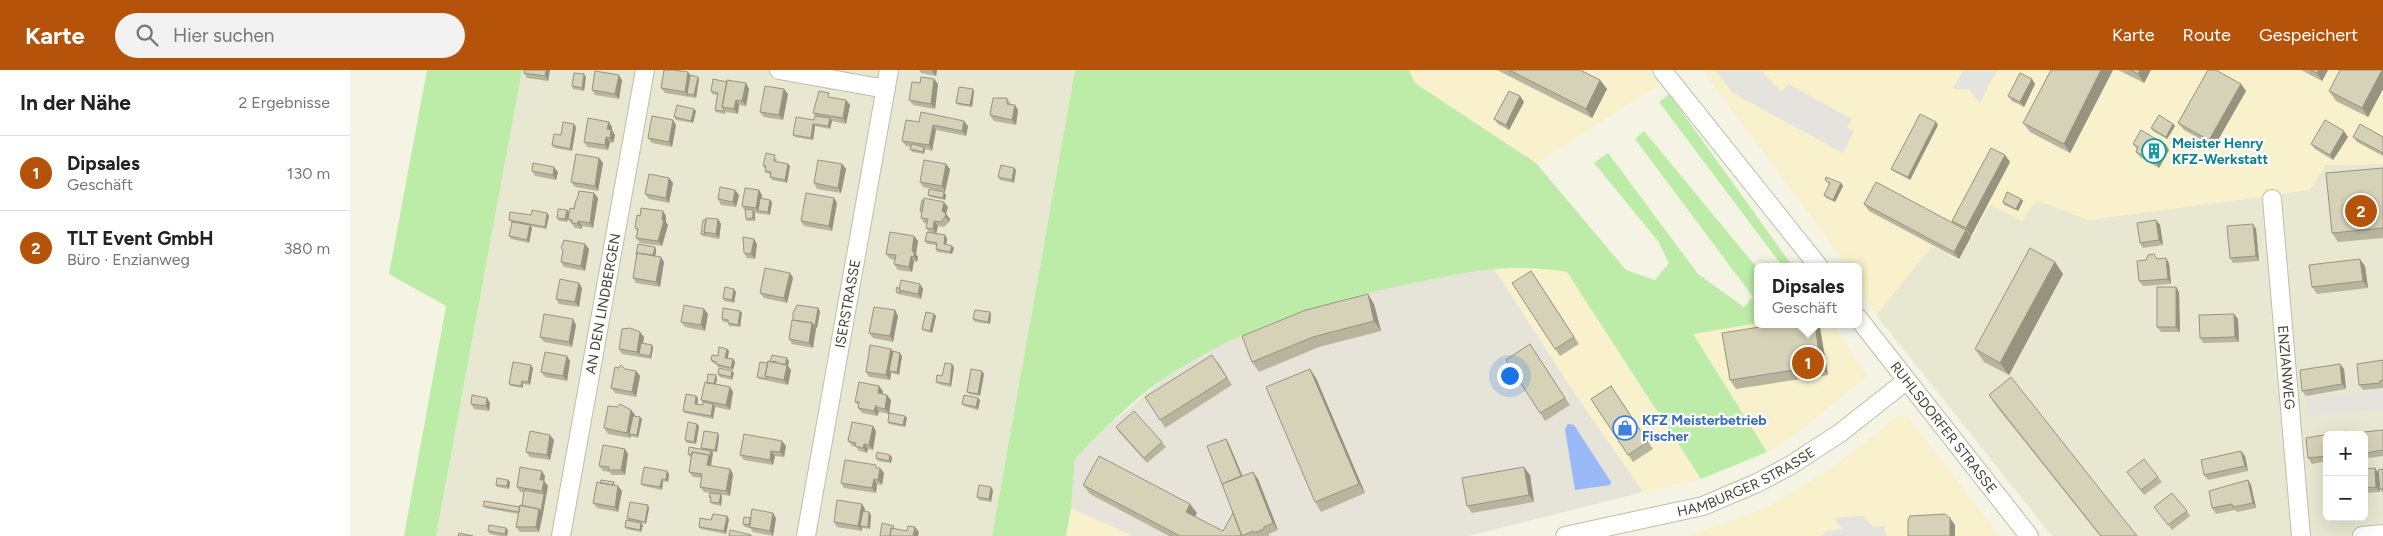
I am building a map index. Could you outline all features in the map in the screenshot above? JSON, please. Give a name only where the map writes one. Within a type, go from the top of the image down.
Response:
[{"type":"street","name":"AN DEN LINDBERGEN","points":[[561,536],[645,70]]},
{"type":"street","points":[[779,70],[886,89]]},
{"type":"street","name":"ISERSTRASSE","points":[[806,536],[889,70]]},
{"type":"street","points":[[1662,70],[1816,263]]},
{"type":"street","name":"ENZIANWEG","points":[[2272,199],[2301,536]]},
{"type":"street","name":"RUHLSDORFER STRASSE","points":[[1862,323],[2028,536]]},
{"type":"street","name":"HAMBURGER STRASSE","points":[[1565,536],[1703,506],[1757,482],[1791,465],[1840,433],[1906,381]]},
{"type":"street","points":[[2362,536],[2383,534]]},
{"type":"shaded area","points":[[522,70],[1075,70],[992,536],[436,536]]},
{"type":"shaded area","points":[[1409,70],[1649,70],[1660,84],[1536,163],[1415,83]]},
{"type":"shaded area","points":[[1702,70],[2383,70],[2383,164],[2325,165],[2310,190],[2089,220],[2036,200],[2022,221],[1990,204],[1959,261],[1932,246],[1876,315],[1862,293],[1862,263],[1843,263],[1828,239]]},
{"type":"shaded area","points":[[1715,70],[1761,70],[1781,92],[1788,84],[1852,119],[1847,127],[1854,131],[1843,153],[1733,93]]},
{"type":"shaded area","points":[[1963,70],[1997,70],[1980,103],[1969,89],[1953,89]]},
{"type":"shaded area","points":[[2383,164],[2383,536],[2052,536],[1876,315],[1932,246],[1959,260],[1990,204],[2022,221],[2036,200],[2090,220],[2310,190],[2325,165]]},
{"type":"shaded area","points":[[1493,267],[1542,268],[1567,272],[1701,479],[1643,492],[1573,391]]},
{"type":"shaded area","points":[[1493,267],[1573,391],[1643,492],[1469,536],[1133,536],[1071,508],[1075,459],[1107,427],[1164,379],[1200,356],[1266,324],[1360,293]]},
{"type":"shaded area","points":[[1754,324],[1754,328],[1836,328],[1867,376],[1798,432],[1767,452],[1693,333]]},
{"type":"shaded area","points":[[2383,390],[2383,409],[2308,416],[2307,398]]},
{"type":"shaded area","points":[[1898,416],[1908,417],[2000,536],[1687,536],[1766,508],[1832,468]]},
{"type":"shaded area","points":[[1071,508],[1133,536],[1066,536]]},
{"type":"shaded area","points":[[1863,516],[1873,527],[1885,526],[1886,536],[1822,536],[1826,531],[1842,529],[1834,518]]},
{"type":"green space","points":[[427,70],[522,70],[436,536],[404,536],[446,306],[389,274]]},
{"type":"green space","points":[[1075,70],[1409,70],[1415,83],[1536,163],[1626,270],[1655,280],[1669,263],[1658,241],[1594,163],[1608,153],[1698,274],[1744,307],[1753,297],[1635,139],[1644,131],[1754,264],[1754,324],[1693,334],[1767,452],[1701,479],[1567,272],[1527,268],[1492,269],[1456,274],[1384,289],[1318,307],[1255,330],[1194,360],[1141,396],[1107,426],[1075,459],[1071,508],[1066,536],[992,536]]},
{"type":"green space","points":[[1669,94],[1790,263],[1780,263],[1659,102]]},
{"type":"water","points":[[1568,424],[1574,425],[1611,482],[1610,485],[1575,490],[1565,429]]},
{"type":"building","points":[[524,70],[546,70],[545,76],[524,73]]},
{"type":"building","points":[[664,70],[688,72],[685,92],[661,88]]},
{"type":"building","points":[[1509,70],[1580,70],[1600,80],[1586,109]]},
{"type":"building","points":[[2051,70],[2101,70],[2064,144],[2023,123]]},
{"type":"building","points":[[2130,70],[2140,70],[2138,74]]},
{"type":"building","points":[[2208,70],[2216,70],[2241,84],[2209,140],[2178,123]]},
{"type":"building","points":[[2340,70],[2382,70],[2362,108],[2329,91]]},
{"type":"building","points":[[595,71],[619,75],[615,94],[592,90]]},
{"type":"building","points":[[574,73],[584,74],[582,88],[572,86]]},
{"type":"building","points":[[2020,73],[2032,79],[2020,102],[2008,96]]},
{"type":"building","points":[[690,75],[698,77],[694,95],[687,94]]},
{"type":"building","points":[[921,77],[934,79],[931,104],[909,100],[912,82],[920,83]]},
{"type":"building","points":[[713,79],[727,82],[722,107],[723,111],[715,110],[718,93],[711,91]]},
{"type":"building","points":[[727,80],[746,83],[742,101],[736,100],[734,109],[722,107]]},
{"type":"building","points":[[765,86],[784,89],[779,115],[760,112]]},
{"type":"building","points":[[959,87],[973,89],[970,105],[956,103]]},
{"type":"building","points":[[819,91],[829,93],[828,97],[846,100],[843,118],[813,113]]},
{"type":"building","points":[[1509,91],[1520,96],[1506,125],[1494,119]]},
{"type":"building","points":[[993,98],[1007,98],[1007,104],[1015,105],[1012,120],[990,115]]},
{"type":"building","points":[[677,105],[694,109],[691,121],[674,117]]},
{"type":"building","points":[[921,112],[964,121],[962,131],[933,125],[929,145],[902,141],[906,120],[919,122]]},
{"type":"building","points":[[1920,114],[1936,122],[1908,177],[1891,169]]},
{"type":"building","points":[[2159,115],[2173,124],[2166,137],[2151,128]]},
{"type":"building","points":[[652,116],[673,120],[669,142],[648,138]]},
{"type":"building","points":[[815,116],[830,118],[828,126],[813,124],[811,138],[793,135],[796,117],[814,120]]},
{"type":"building","points":[[588,118],[609,122],[607,129],[611,130],[610,138],[606,137],[605,145],[584,142]]},
{"type":"building","points":[[2325,120],[2344,131],[2330,155],[2311,144]]},
{"type":"building","points":[[563,122],[574,124],[570,149],[552,145],[554,134],[561,135]]},
{"type":"building","points":[[2360,124],[2383,137],[2383,153],[2353,137]]},
{"type":"building","name":"Meister Henry KFZ-Werkstatt","points":[[2141,130],[2166,145],[2156,162],[2136,152],[2138,147],[2133,144]]},
{"type":"building","points":[[912,144],[924,147],[923,152],[910,149]]},
{"type":"building","points":[[1991,148],[2005,155],[1966,228],[1952,221]]},
{"type":"building","points":[[766,153],[775,155],[774,161],[788,164],[785,180],[770,177],[771,172],[765,171],[766,166],[763,166]]},
{"type":"building","points":[[576,154],[599,158],[595,186],[571,182]]},
{"type":"building","points":[[818,160],[842,164],[838,188],[814,183]]},
{"type":"building","points":[[924,160],[946,164],[942,186],[920,182]]},
{"type":"building","points":[[533,163],[554,167],[553,175],[532,171]]},
{"type":"building","points":[[1001,165],[1014,168],[1012,180],[998,177]]},
{"type":"building","points":[[2383,168],[2383,228],[2332,233],[2326,173]]},
{"type":"building","points":[[649,174],[669,178],[666,198],[645,194]]},
{"type":"building","points":[[1826,177],[1841,183],[1833,200],[1824,195],[1830,183],[1825,180]]},
{"type":"building","points":[[1876,182],[1966,230],[1954,252],[1864,204]]},
{"type":"building","points":[[720,187],[735,190],[733,202],[718,199]]},
{"type":"building","points":[[745,188],[759,190],[756,208],[742,206]]},
{"type":"building","points":[[929,189],[944,192],[943,198],[928,195]]},
{"type":"building","points":[[579,191],[594,193],[590,223],[578,221],[578,224],[572,223],[572,220],[568,219],[570,208],[574,209]]},
{"type":"building","points":[[2007,192],[2021,199],[2016,209],[2003,202]]},
{"type":"building","points":[[806,193],[834,198],[829,226],[801,221]]},
{"type":"building","points":[[760,198],[770,200],[768,212],[758,211]]},
{"type":"building","points":[[924,198],[944,202],[942,211],[946,214],[945,217],[941,222],[934,221],[933,229],[926,228],[928,219],[921,218]]},
{"type":"building","points":[[922,200],[924,200],[922,211],[920,211]]},
{"type":"building","points":[[641,208],[663,211],[662,220],[664,220],[658,241],[636,238],[638,229],[635,228],[637,215],[640,216]]},
{"type":"building","points":[[558,209],[567,210],[565,219],[557,218]]},
{"type":"building","points":[[745,209],[753,210],[753,218],[746,219]]},
{"type":"building","points":[[532,210],[547,213],[545,227],[509,220],[510,212],[531,215]]},
{"type":"building","points":[[706,218],[718,219],[716,234],[704,232]]},
{"type":"building","points":[[703,220],[706,220],[704,232],[706,234],[701,234]]},
{"type":"building","points":[[2156,220],[2159,240],[2140,243],[2137,223]]},
{"type":"building","points":[[512,222],[530,225],[527,240],[509,236]]},
{"type":"building","points":[[2253,224],[2256,256],[2230,258],[2227,226]]},
{"type":"building","points":[[890,232],[914,236],[912,251],[914,252],[914,257],[911,256],[909,267],[894,264],[896,255],[886,254]]},
{"type":"building","points":[[927,232],[945,235],[944,244],[952,246],[950,252],[936,249],[937,243],[925,241]]},
{"type":"building","points":[[743,237],[754,239],[751,254],[744,253]]},
{"type":"building","points":[[564,240],[585,244],[581,266],[561,262],[563,250],[561,248]]},
{"type":"building","points":[[638,244],[655,247],[653,255],[636,254]]},
{"type":"building","points":[[2030,248],[2055,262],[2000,363],[1975,349]]},
{"type":"building","points":[[637,253],[661,257],[656,282],[633,278]]},
{"type":"building","points":[[2154,254],[2157,259],[2166,258],[2168,279],[2139,281],[2137,261],[2146,260],[2148,255]]},
{"type":"building","points":[[2360,259],[2363,281],[2312,287],[2309,265]]},
{"type":"building","points":[[765,268],[790,273],[784,298],[760,293]]},
{"type":"building","points":[[1531,271],[1574,337],[1555,349],[1512,283]]},
{"type":"building","points":[[560,279],[579,283],[575,302],[556,299]]},
{"type":"building","points":[[901,280],[920,284],[918,294],[899,290]]},
{"type":"building","points":[[725,287],[734,289],[732,300],[723,298]]},
{"type":"building","points":[[2157,287],[2176,287],[2176,327],[2157,327]]},
{"type":"building","points":[[1368,294],[1374,321],[1313,337],[1252,362],[1242,336],[1306,310]]},
{"type":"building","points":[[684,305],[704,309],[701,325],[681,322]]},
{"type":"building","points":[[797,305],[818,308],[815,326],[812,323],[793,320],[793,313]]},
{"type":"building","points":[[874,307],[895,310],[890,336],[869,333]]},
{"type":"building","points":[[723,308],[740,311],[738,325],[728,323],[728,320],[722,319]]},
{"type":"building","points":[[975,310],[990,312],[988,322],[973,319]]},
{"type":"building","points":[[926,312],[934,314],[930,331],[922,329]]},
{"type":"building","points":[[544,314],[573,319],[569,342],[540,337]]},
{"type":"building","points":[[2234,314],[2235,337],[2200,338],[2199,315]]},
{"type":"building","points":[[792,320],[812,323],[809,343],[789,339]]},
{"type":"building","points":[[630,328],[640,332],[637,352],[619,349],[622,329]]},
{"type":"building","points":[[1754,328],[1816,328],[1821,366],[1730,380],[1722,333]]},
{"type":"building","points":[[641,343],[652,345],[650,356],[639,354]]},
{"type":"building","points":[[1530,344],[1565,398],[1540,413],[1506,360]]},
{"type":"building","points":[[870,345],[891,349],[886,375],[866,372]]},
{"type":"building","points":[[719,347],[727,349],[725,358],[733,359],[731,368],[716,364],[716,362],[711,360],[712,355],[718,356]]},
{"type":"building","points":[[893,351],[900,353],[897,372],[889,371]]},
{"type":"building","points":[[545,352],[567,356],[563,376],[541,372]]},
{"type":"building","points":[[772,355],[787,358],[785,365],[774,361],[770,362]]},
{"type":"building","points":[[1212,355],[1227,378],[1160,420],[1145,397]]},
{"type":"building","points":[[2383,360],[2383,380],[2380,383],[2359,385],[2357,364]]},
{"type":"building","points":[[768,361],[787,365],[784,380],[765,376]]},
{"type":"building","points":[[513,362],[531,365],[528,382],[522,381],[521,386],[509,384]]},
{"type":"building","points":[[760,362],[768,363],[765,376],[767,379],[757,377]]},
{"type":"building","points":[[945,363],[952,364],[950,384],[936,382],[937,375],[942,376]]},
{"type":"building","points":[[2340,364],[2342,384],[2302,391],[2300,370]]},
{"type":"building","points":[[621,365],[625,369],[636,371],[632,392],[611,388],[615,367],[619,368]]},
{"type":"building","points":[[719,368],[732,371],[731,377],[718,374]]},
{"type":"building","points":[[971,369],[982,371],[978,394],[967,392]]},
{"type":"building","points":[[1310,369],[1359,484],[1315,502],[1266,387]]},
{"type":"building","points":[[708,374],[716,375],[714,384],[707,383]]},
{"type":"building","points":[[2011,377],[2137,536],[2101,536],[1989,395]]},
{"type":"building","points":[[705,382],[730,387],[726,405],[701,400]]},
{"type":"building","points":[[859,382],[879,386],[878,393],[887,395],[885,409],[876,407],[876,405],[874,411],[858,408],[859,402],[855,402]]},
{"type":"building","name":"KFZ Meisterbetrieb Fischer","points":[[1611,386],[1648,442],[1628,455],[1591,399]]},
{"type":"building","points":[[686,394],[696,396],[695,404],[703,405],[703,402],[713,404],[711,416],[683,411]]},
{"type":"building","points":[[472,395],[487,398],[486,406],[471,404]]},
{"type":"building","points":[[964,395],[978,398],[976,407],[962,404]]},
{"type":"building","points":[[620,404],[631,410],[627,433],[604,428],[608,406],[617,407]]},
{"type":"building","points":[[1134,411],[1162,442],[1144,458],[1116,427]]},
{"type":"building","points":[[889,413],[905,416],[903,425],[888,422]]},
{"type":"building","points":[[633,416],[640,417],[637,435],[629,434]]},
{"type":"building","points":[[688,422],[697,424],[694,442],[685,440]]},
{"type":"building","points":[[852,422],[873,426],[869,445],[864,444],[863,448],[855,446],[856,443],[848,441]]},
{"type":"building","points":[[2383,430],[2383,450],[2368,453],[2368,432]]},
{"type":"building","points":[[530,431],[550,435],[547,455],[526,452]]},
{"type":"building","points":[[704,431],[718,433],[715,450],[701,448]]},
{"type":"building","points":[[744,434],[782,441],[780,452],[771,451],[770,460],[740,455]]},
{"type":"building","points":[[2323,435],[2323,456],[2308,458],[2306,438]]},
{"type":"building","points":[[1226,439],[1241,476],[1222,484],[1207,446]]},
{"type":"building","points":[[603,445],[625,449],[621,470],[608,470],[609,467],[599,466]]},
{"type":"building","points":[[689,447],[711,451],[710,457],[709,455],[692,452],[692,455],[688,454]]},
{"type":"building","points":[[2241,451],[2245,466],[2204,475],[2201,460]]},
{"type":"building","points":[[692,452],[709,455],[707,465],[730,469],[726,491],[700,487],[702,474],[689,472]]},
{"type":"building","points":[[877,452],[890,455],[889,461],[876,458]]},
{"type":"building","points":[[1099,456],[1190,504],[1186,512],[1223,531],[1233,513],[1241,534],[1240,536],[1180,536],[1083,485]]},
{"type":"building","points":[[2144,459],[2158,477],[2141,490],[2127,472]]},
{"type":"building","points":[[845,460],[876,465],[876,468],[880,468],[878,480],[874,479],[872,488],[841,483]]},
{"type":"building","points":[[520,467],[542,471],[540,480],[544,480],[542,491],[517,487]]},
{"type":"building","points":[[644,467],[667,471],[666,480],[662,479],[660,487],[641,484]]},
{"type":"building","points":[[1524,467],[1529,495],[1467,506],[1462,478]]},
{"type":"building","points":[[2375,468],[2376,487],[2368,488],[2368,469]]},
{"type":"building","points":[[2383,469],[2383,489],[2380,489],[2378,470]]},
{"type":"building","points":[[1253,472],[1273,523],[1264,527],[1264,529],[1242,536],[1222,484]]},
{"type":"building","points":[[497,478],[508,480],[507,486],[496,485]]},
{"type":"building","points":[[601,480],[614,482],[613,485],[600,483]]},
{"type":"building","points":[[2248,480],[2253,503],[2233,507],[2232,504],[2212,508],[2209,491]]},
{"type":"building","points":[[597,482],[618,486],[615,507],[593,503]]},
{"type":"building","points":[[979,485],[991,487],[989,499],[977,497]]},
{"type":"building","points":[[524,490],[544,494],[541,511],[522,506]]},
{"type":"building","points":[[710,493],[721,494],[719,503],[710,502]]},
{"type":"building","points":[[2172,493],[2187,511],[2168,525],[2154,507]]},
{"type":"building","points":[[837,500],[862,504],[858,526],[834,522]]},
{"type":"building","points":[[484,501],[520,507],[519,512],[483,506]]},
{"type":"building","points":[[630,502],[648,505],[645,522],[627,518]]},
{"type":"building","points":[[520,505],[539,509],[536,527],[516,527]]},
{"type":"building","points":[[752,509],[773,513],[770,531],[749,527]]},
{"type":"building","points":[[863,511],[869,512],[868,527],[860,526]]},
{"type":"building","points":[[713,514],[727,516],[724,531],[699,527],[700,518],[711,520]]},
{"type":"building","points":[[1945,514],[1950,518],[1950,536],[1908,536],[1908,520],[1910,516]]},
{"type":"building","points":[[744,517],[751,518],[750,525],[743,524]]},
{"type":"building","points":[[626,520],[641,523],[640,530],[625,527]]},
{"type":"building","points":[[882,523],[894,526],[893,529],[891,528],[890,536],[880,536]]},
{"type":"building","points":[[489,525],[506,528],[505,534],[488,531]]},
{"type":"building","points":[[908,526],[915,527],[913,536],[890,536],[891,528],[907,531]]},
{"type":"building","points":[[730,530],[751,535],[751,536],[729,536]]},
{"type":"building","points":[[459,533],[473,536],[458,536]]},
{"type":"place","name":"Meister Henry KFZ-Werkstatt","points":[[2154,151]]},
{"type":"place","name":"TLT Event GmbH","points":[[2361,211]]},
{"type":"place","name":"Dipsales","points":[[1808,363]]},
{"type":"place","name":"KFZ Meisterbetrieb Fischer","points":[[1625,428]]}]
